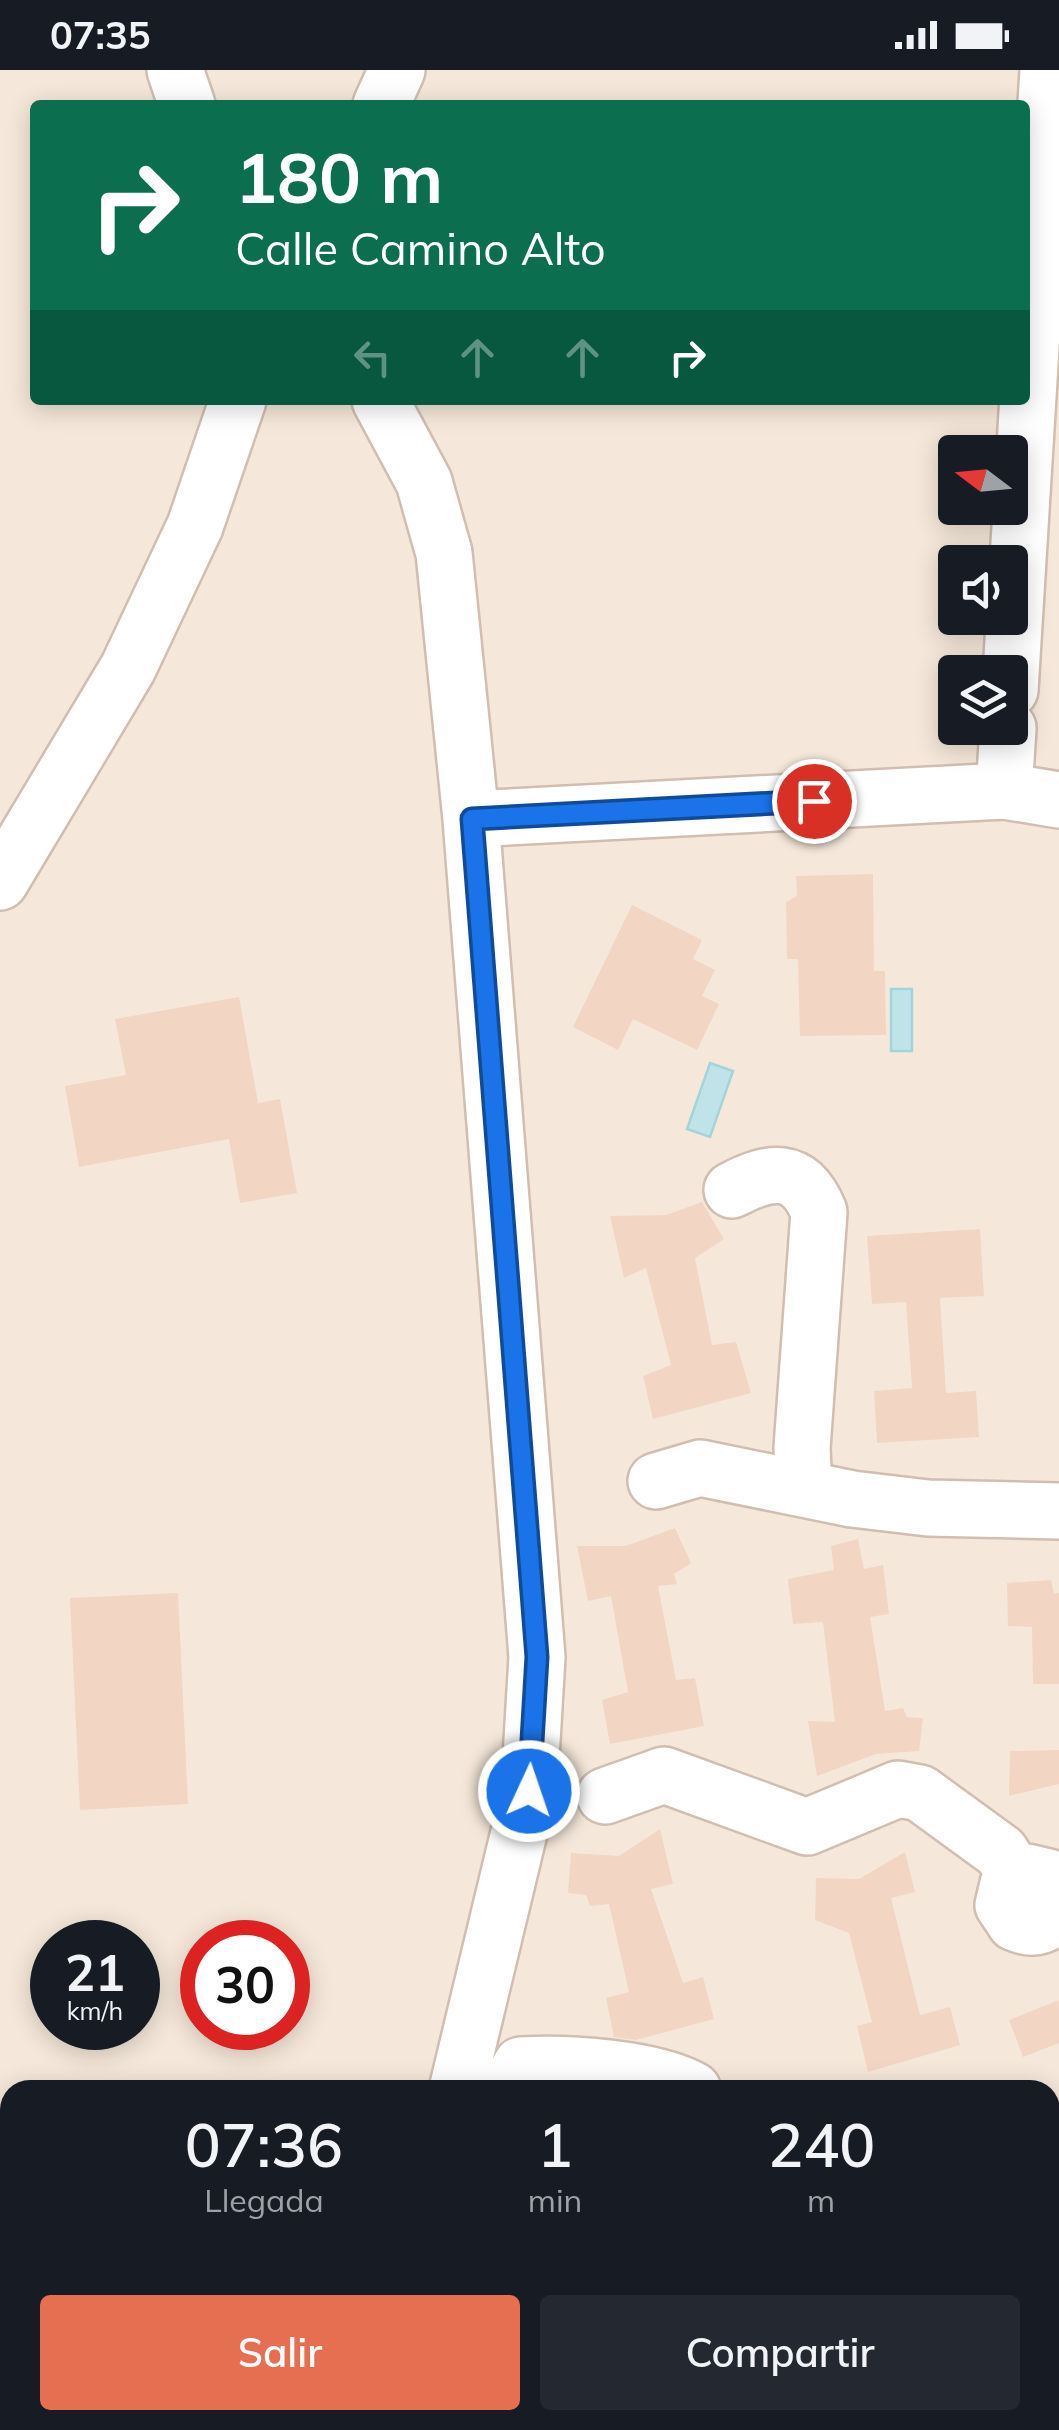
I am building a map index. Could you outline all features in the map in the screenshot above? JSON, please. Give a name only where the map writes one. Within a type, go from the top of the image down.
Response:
[{"type":"street","points":[[176,70],[185,100]]},
{"type":"street","points":[[383,100],[397,70]]},
{"type":"street","points":[[1030,364],[1048,70]]},
{"type":"street","points":[[0,882],[128,668],[194,526],[236,405]]},
{"type":"street","points":[[383,405],[424,482],[444,553],[472,819],[537,1657],[529,1791],[458,2080]]},
{"type":"street","points":[[1012,655],[1027,405]]},
{"type":"street","points":[[1004,791],[1007,745]]},
{"type":"street","points":[[472,819],[1004,791],[1059,800]]},
{"type":"street","points":[[732,1190],[763,1174],[787,1177],[811,1193],[818,1212],[802,1448],[804,1488]]},
{"type":"street","points":[[656,1481],[700,1468],[852,1499],[928,1508],[1059,1512]]},
{"type":"street","points":[[605,1796],[664,1775],[808,1827],[898,1789],[920,1794],[1002,1852],[1045,1893]]},
{"type":"street","points":[[513,2080],[521,2065],[566,2062],[675,2080]]},
{"type":"shaded area","points":[[0,70],[1059,70],[1059,2080],[0,2080]]},
{"type":"water","points":[[891,989],[912,989],[912,1051],[891,1051]]},
{"type":"water","points":[[710,1063],[733,1071],[710,1137],[687,1129]]},
{"type":"building","points":[[873,874],[874,971],[885,971],[886,1035],[800,1036],[798,959],[787,959],[786,902],[797,896],[796,876]]},
{"type":"building","points":[[632,905],[702,940],[693,959],[715,970],[702,996],[719,1004],[697,1050],[633,1019],[618,1050],[573,1027]]},
{"type":"building","points":[[239,997],[258,1103],[280,1099],[297,1193],[240,1203],[229,1139],[79,1167],[65,1086],[126,1075],[115,1019]]},
{"type":"building","points":[[702,1202],[724,1239],[695,1258],[712,1345],[736,1342],[751,1393],[653,1419],[643,1376],[671,1365],[646,1268],[624,1278],[610,1216],[666,1215]]},
{"type":"building","points":[[980,1229],[984,1296],[940,1298],[946,1393],[976,1391],[979,1437],[877,1443],[874,1391],[912,1388],[906,1302],[872,1304],[867,1236]]},
{"type":"building","points":[[675,1528],[691,1563],[674,1574],[677,1584],[658,1586],[676,1680],[695,1678],[704,1726],[610,1744],[602,1700],[628,1692],[611,1596],[588,1601],[577,1546],[626,1546]]},
{"type":"building","points":[[858,1539],[864,1569],[883,1565],[889,1614],[870,1617],[885,1711],[903,1708],[907,1717],[923,1718],[919,1751],[876,1754],[817,1776],[808,1721],[835,1722],[823,1622],[793,1624],[788,1579],[834,1570],[831,1546]]},
{"type":"building","points":[[1051,1580],[1054,1594],[1059,1593],[1059,1684],[1033,1684],[1032,1627],[1008,1626],[1007,1583]]},
{"type":"building","points":[[178,1593],[188,1804],[80,1810],[70,1598]]},
{"type":"building","points":[[1059,1750],[1059,1784],[1009,1796],[1010,1751]]},
{"type":"building","points":[[660,1829],[673,1884],[651,1889],[683,1983],[703,1977],[714,2019],[636,2040],[614,2037],[606,1998],[629,1992],[609,1904],[590,1906],[586,1895],[568,1893],[571,1853],[619,1856]]},
{"type":"building","points":[[905,1852],[915,1892],[891,1898],[920,2015],[950,2007],[960,2045],[868,2072],[857,2026],[872,2022],[849,1933],[815,1920],[816,1878],[859,1879]]},
{"type":"building","points":[[1059,2000],[1059,2043],[1023,2057],[1009,2020]]},
{"type":"route","points":[[529,1791],[537,1657],[472,819],[814,801]]}]
